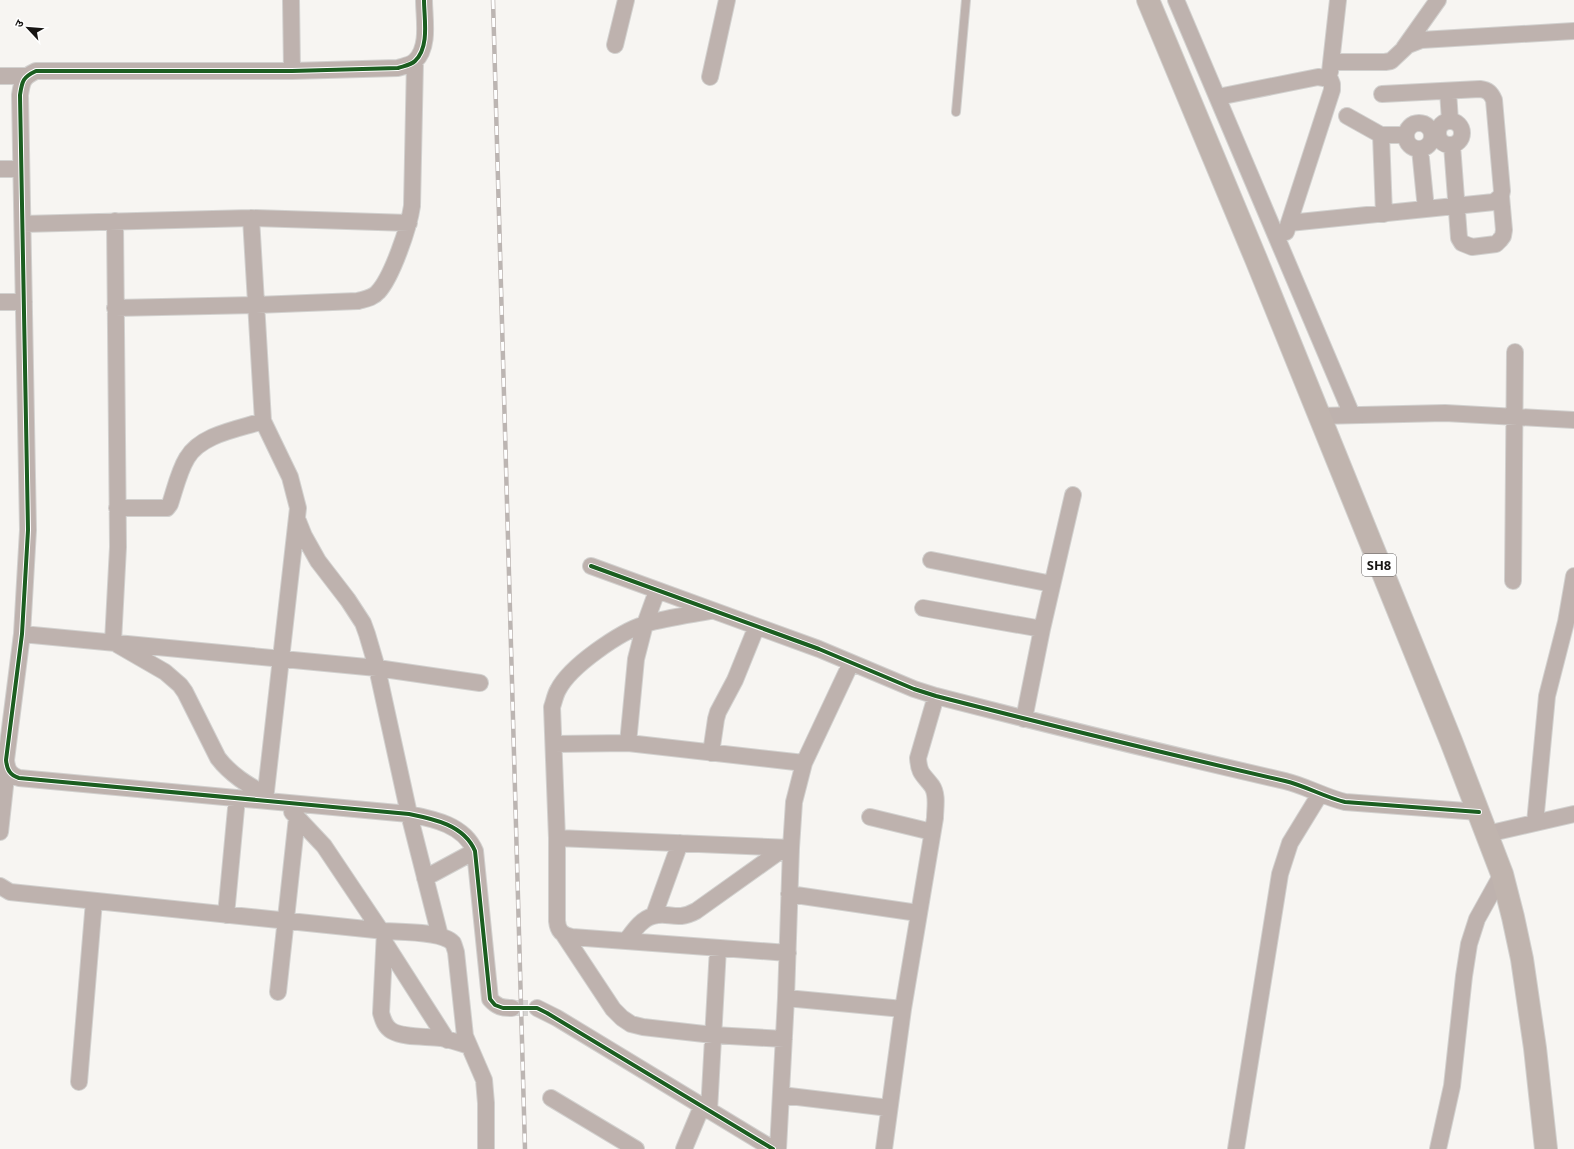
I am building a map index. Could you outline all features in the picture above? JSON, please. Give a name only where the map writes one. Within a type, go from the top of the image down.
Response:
[{"type":"main road","name":"SH8","points":[[1148,0],[1256,259],[1318,416],[1479,812],[1502,874],[1522,960],[1535,1048],[1546,1149]]},
{"type":"street","points":[[290,0],[292,71]]},
{"type":"street","points":[[0,76],[26,76],[36,71],[292,71],[398,68],[415,61],[422,52],[424,40],[424,0]]},
{"type":"street","points":[[616,45],[626,0]]},
{"type":"street","points":[[710,77],[727,0]]},
{"type":"street","points":[[1176,0],[1352,415]]},
{"type":"street","points":[[1281,247],[1332,90],[1330,79],[1338,0]]},
{"type":"street","points":[[1332,62],[1391,61],[1403,49],[1438,0]]},
{"type":"street","points":[[1403,49],[1414,42],[1421,40],[1574,31]]},
{"type":"street","points":[[115,308],[358,301],[369,298],[377,293],[385,282],[409,222],[412,206],[415,61]]},
{"type":"street","points":[[0,832],[7,768],[6,760],[22,634],[28,530],[20,95],[22,84],[26,76]]},
{"type":"street","points":[[1218,97],[1318,77],[1330,79]]},
{"type":"street","points":[[1382,94],[1480,89],[1486,90],[1491,94],[1494,100],[1504,230],[1503,236],[1496,244],[1472,247],[1462,243],[1459,238],[1452,145],[1448,145],[1441,141],[1438,133],[1438,129],[1443,123],[1450,120],[1448,91]]},
{"type":"street","points":[[1347,116],[1381,135],[1406,136]]},
{"type":"street","points":[[1420,123],[1427,126],[1432,133],[1431,141],[1425,148],[1420,149],[1412,147],[1406,140],[1406,136],[1406,131],[1412,125],[1420,123]]},
{"type":"street","points":[[1381,135],[1384,214]]},
{"type":"street","points":[[1420,149],[1426,209]]},
{"type":"street","points":[[0,169],[21,169]]},
{"type":"street","points":[[1289,223],[1494,202],[1501,196]]},
{"type":"street","points":[[23,224],[252,218],[409,222]]},
{"type":"street","points":[[252,218],[263,422],[290,477],[298,508],[298,521],[266,798]]},
{"type":"street","points":[[113,642],[118,547],[115,221]]},
{"type":"street","points":[[0,302],[24,302]]},
{"type":"street","points":[[1513,581],[1515,352]]},
{"type":"street","points":[[1318,416],[1446,413],[1574,420]]},
{"type":"street","points":[[117,508],[166,508],[170,504],[182,467],[192,450],[209,438],[263,422]]},
{"type":"street","points":[[1024,719],[1042,629],[1073,495]]},
{"type":"street","points":[[298,521],[304,536],[318,561],[348,600],[363,623],[377,668],[409,814],[440,936]]},
{"type":"street","points":[[931,560],[1052,584]]},
{"type":"street","points":[[591,566],[756,628],[819,649],[914,689],[936,696],[1104,739],[1295,784],[1345,802],[1479,812]]},
{"type":"street","points":[[1535,823],[1547,696],[1570,622],[1574,576]]},
{"type":"street","points":[[628,743],[636,659],[645,624],[657,591]]},
{"type":"street","points":[[923,608],[1042,629]]},
{"type":"street","points":[[711,611],[645,624],[613,639],[565,679],[558,690],[552,707],[557,838],[558,930],[564,935],[613,1009],[631,1024],[643,1027],[713,1035],[784,1040]]},
{"type":"street","points":[[711,753],[718,712],[735,680],[756,628]]},
{"type":"street","points":[[22,634],[377,668],[480,683]]},
{"type":"street","points":[[113,642],[165,672],[175,680],[185,692],[218,758],[225,767],[266,798]]},
{"type":"street","points":[[778,1149],[788,953],[789,894],[787,848],[794,802],[804,763],[851,663]]},
{"type":"street","points":[[884,1149],[903,1009],[935,818],[935,795],[932,786],[922,775],[919,768],[918,758],[936,696]]},
{"type":"street","points":[[554,744],[628,743],[804,763]]},
{"type":"street","points":[[7,768],[11,775],[19,778],[237,798],[266,798],[282,802],[409,814],[431,818],[448,824],[471,841],[475,851],[490,999],[495,1005],[503,1008],[512,1008]]},
{"type":"street","points":[[1236,1149],[1280,874],[1290,843],[1320,794]]},
{"type":"street","points":[[226,915],[237,798]]},
{"type":"street","points":[[282,802],[328,850],[384,935],[447,1040]]},
{"type":"street","points":[[1487,834],[1574,814]]},
{"type":"street","points":[[278,992],[287,921],[297,817]]},
{"type":"street","points":[[870,817],[932,832]]},
{"type":"street","points":[[557,838],[787,848]]},
{"type":"street","points":[[654,915],[680,843]]},
{"type":"street","points":[[626,941],[639,925],[648,918],[654,915],[680,917],[690,914],[787,848]]},
{"type":"street","points":[[425,878],[475,851]]},
{"type":"street","points":[[1438,1149],[1450,1094],[1469,944],[1477,919],[1502,874]]},
{"type":"street","points":[[0,886],[10,892],[287,921],[384,935],[440,936],[446,938],[453,943],[456,952],[464,1026],[468,1046],[484,1080],[486,1103],[486,1149]]},
{"type":"street","points":[[789,894],[918,913]]},
{"type":"street","points":[[79,1082],[94,901]]},
{"type":"street","points":[[384,935],[381,1012],[383,1021],[387,1028],[400,1034],[447,1040],[468,1046]]},
{"type":"street","points":[[564,935],[572,938],[788,953]]},
{"type":"street","points":[[684,1149],[705,1108],[713,1035],[718,948]]},
{"type":"street","points":[[786,998],[903,1009]]},
{"type":"street","points":[[537,1008],[557,1018],[773,1149]]},
{"type":"street","points":[[781,1094],[889,1108]]},
{"type":"street","points":[[551,1098],[636,1149]]},
{"type":"lane","points":[[956,112],[966,0]]},
{"type":"tunnel","points":[[512,1008],[537,1008]]},
{"type":"railway","points":[[493,0],[525,1149]]},
{"type":"cycle path","points":[[424,0],[425,32],[423,48],[415,61],[398,68],[292,71],[36,71],[28,75],[24,80],[20,95],[28,530],[22,634],[6,760],[7,767],[11,774],[19,778],[409,814],[438,821],[456,829],[464,835],[475,851],[490,999],[495,1005],[503,1008],[537,1008],[547,1013],[773,1149]]},
{"type":"cycle path","points":[[591,566],[819,649],[914,689],[936,696],[1110,740],[1285,781],[1345,802],[1479,812]]}]
